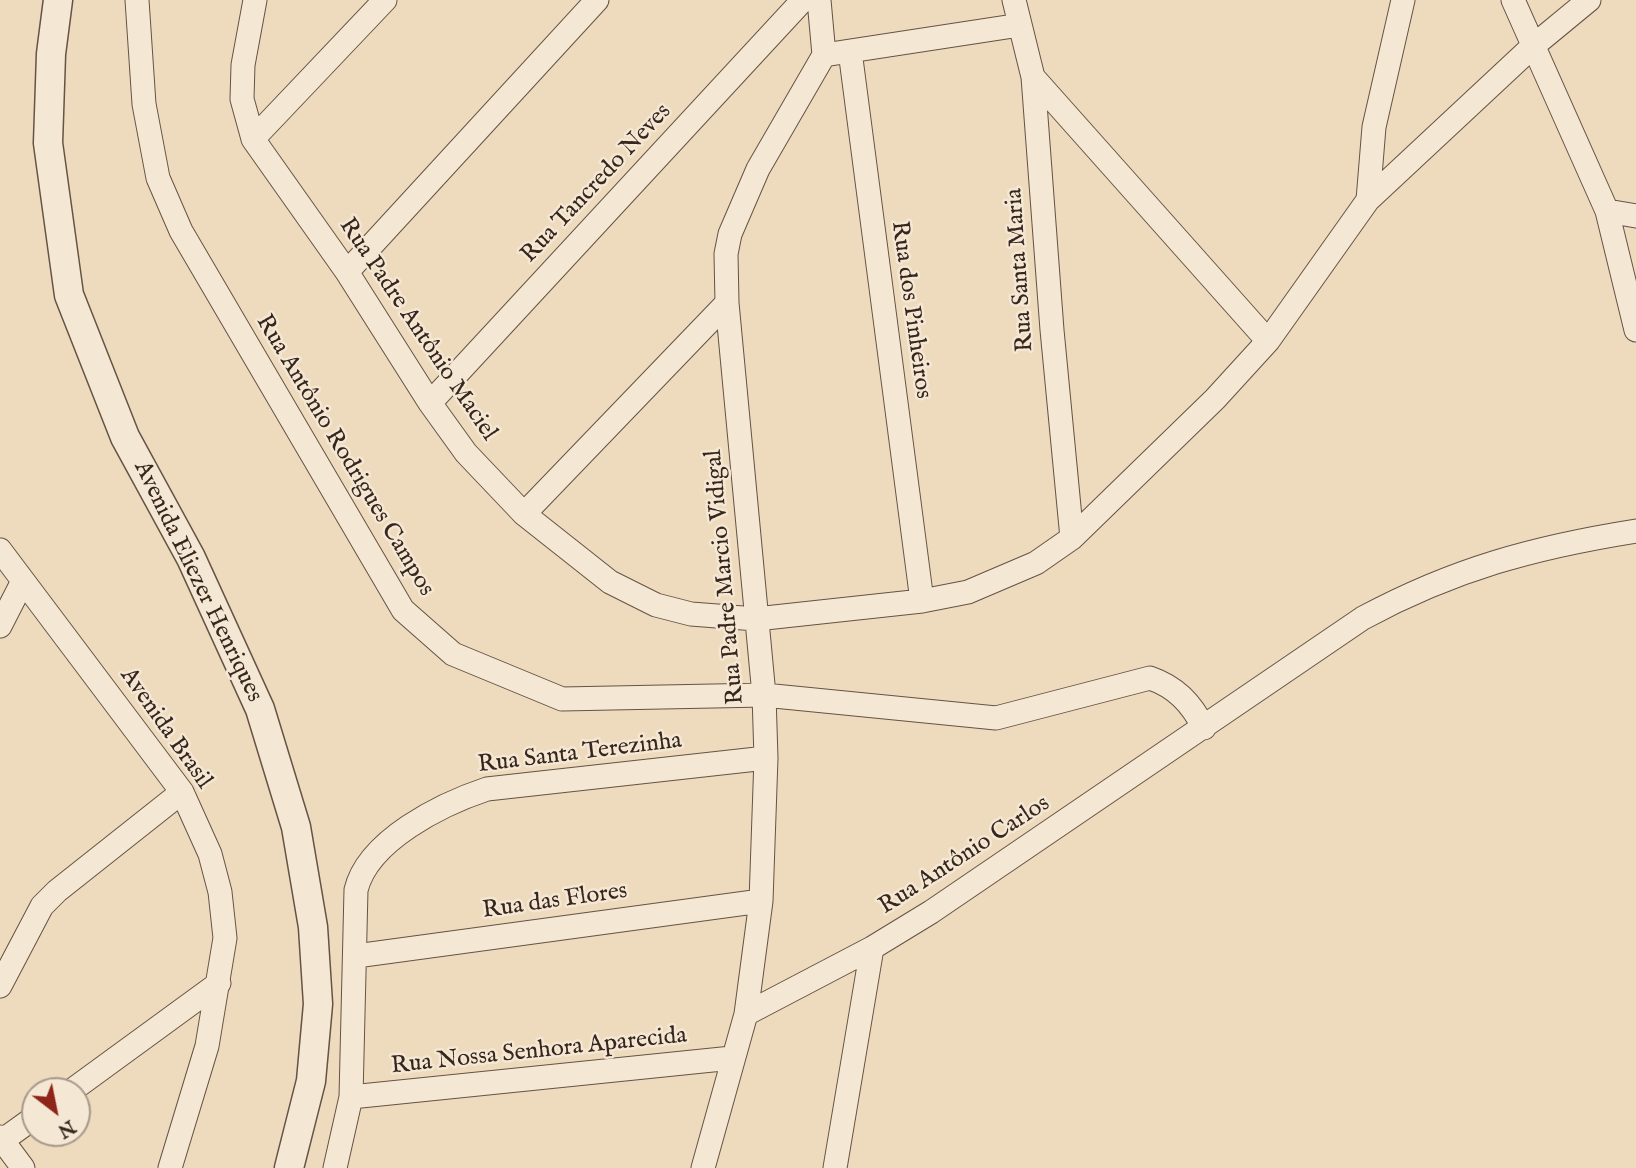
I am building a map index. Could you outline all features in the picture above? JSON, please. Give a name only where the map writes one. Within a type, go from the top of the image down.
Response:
[{"type":"street","name":"Avenida Eliezer Henriques","points":[[58,0],[51,54],[48,143],[69,295],[125,436],[191,558],[260,709],[296,827],[313,927],[318,1004],[311,1081],[289,1168]]},
{"type":"street","name":"Rua Antônio Rodrigues Campos","points":[[137,0],[144,104],[158,178],[181,231],[403,610],[453,654],[562,699],[764,695],[996,718],[1018,715],[1150,678],[1167,684],[1181,695],[1196,711],[1204,728]]},
{"type":"street","name":"Rua Padre Antônio Maciel","points":[[255,0],[243,65],[242,99],[253,139],[347,272],[429,403],[466,453],[524,514],[610,582],[656,604],[691,614],[756,618],[922,601],[968,592],[1037,563],[1072,538],[1215,398],[1268,341],[1368,200],[1532,47],[1589,0]]},
{"type":"street","points":[[253,139],[385,0]]},
{"type":"street","points":[[347,272],[597,0]]},
{"type":"street","name":"Rua Tancredo Neves","points":[[429,403],[803,0]]},
{"type":"street","points":[[819,0],[824,55],[1020,25]]},
{"type":"street","name":"Rua Santa Maria","points":[[1014,0],[1033,77],[1072,538]]},
{"type":"street","points":[[1368,200],[1374,127],[1403,0]]},
{"type":"street","points":[[1513,0],[1607,211],[1636,330]]},
{"type":"street","name":"Rua dos Pinheiros","points":[[850,51],[922,601]]},
{"type":"street","name":"Rua Padre Marcio Vidigal","points":[[703,1168],[746,1014],[761,901],[766,758],[764,695],[727,303],[726,254],[730,234],[758,169],[824,55]]},
{"type":"street","points":[[1033,77],[1268,341]]},
{"type":"street","points":[[1607,211],[1636,216]]},
{"type":"street","points":[[524,514],[727,303]]},
{"type":"street","name":"Rua Antônio Carlos","points":[[746,1014],[872,948],[1204,728],[1363,618],[1416,589],[1517,554],[1636,531]]},
{"type":"street","name":"Avenida Brasil","points":[[0,550],[182,792],[210,854],[220,892],[225,938],[207,1046],[170,1168]]},
{"type":"street","points":[[0,626],[23,581]]},
{"type":"street","name":"Rua Santa Terezinha","points":[[356,956],[356,890],[360,875],[407,828],[449,802],[487,789],[766,758]]},
{"type":"street","points":[[0,986],[43,906],[57,891],[182,792]]},
{"type":"street","name":"Rua das Flores","points":[[356,956],[761,901]]},
{"type":"street","points":[[835,1168],[872,948]]},
{"type":"street","points":[[335,1168],[351,1097],[356,956]]},
{"type":"street","points":[[90,1077],[219,983]]},
{"type":"street","name":"Rua Nossa Senhora Aparecida","points":[[351,1097],[732,1058]]},
{"type":"street","points":[[21,1126],[1,1138],[23,1168]]}]
